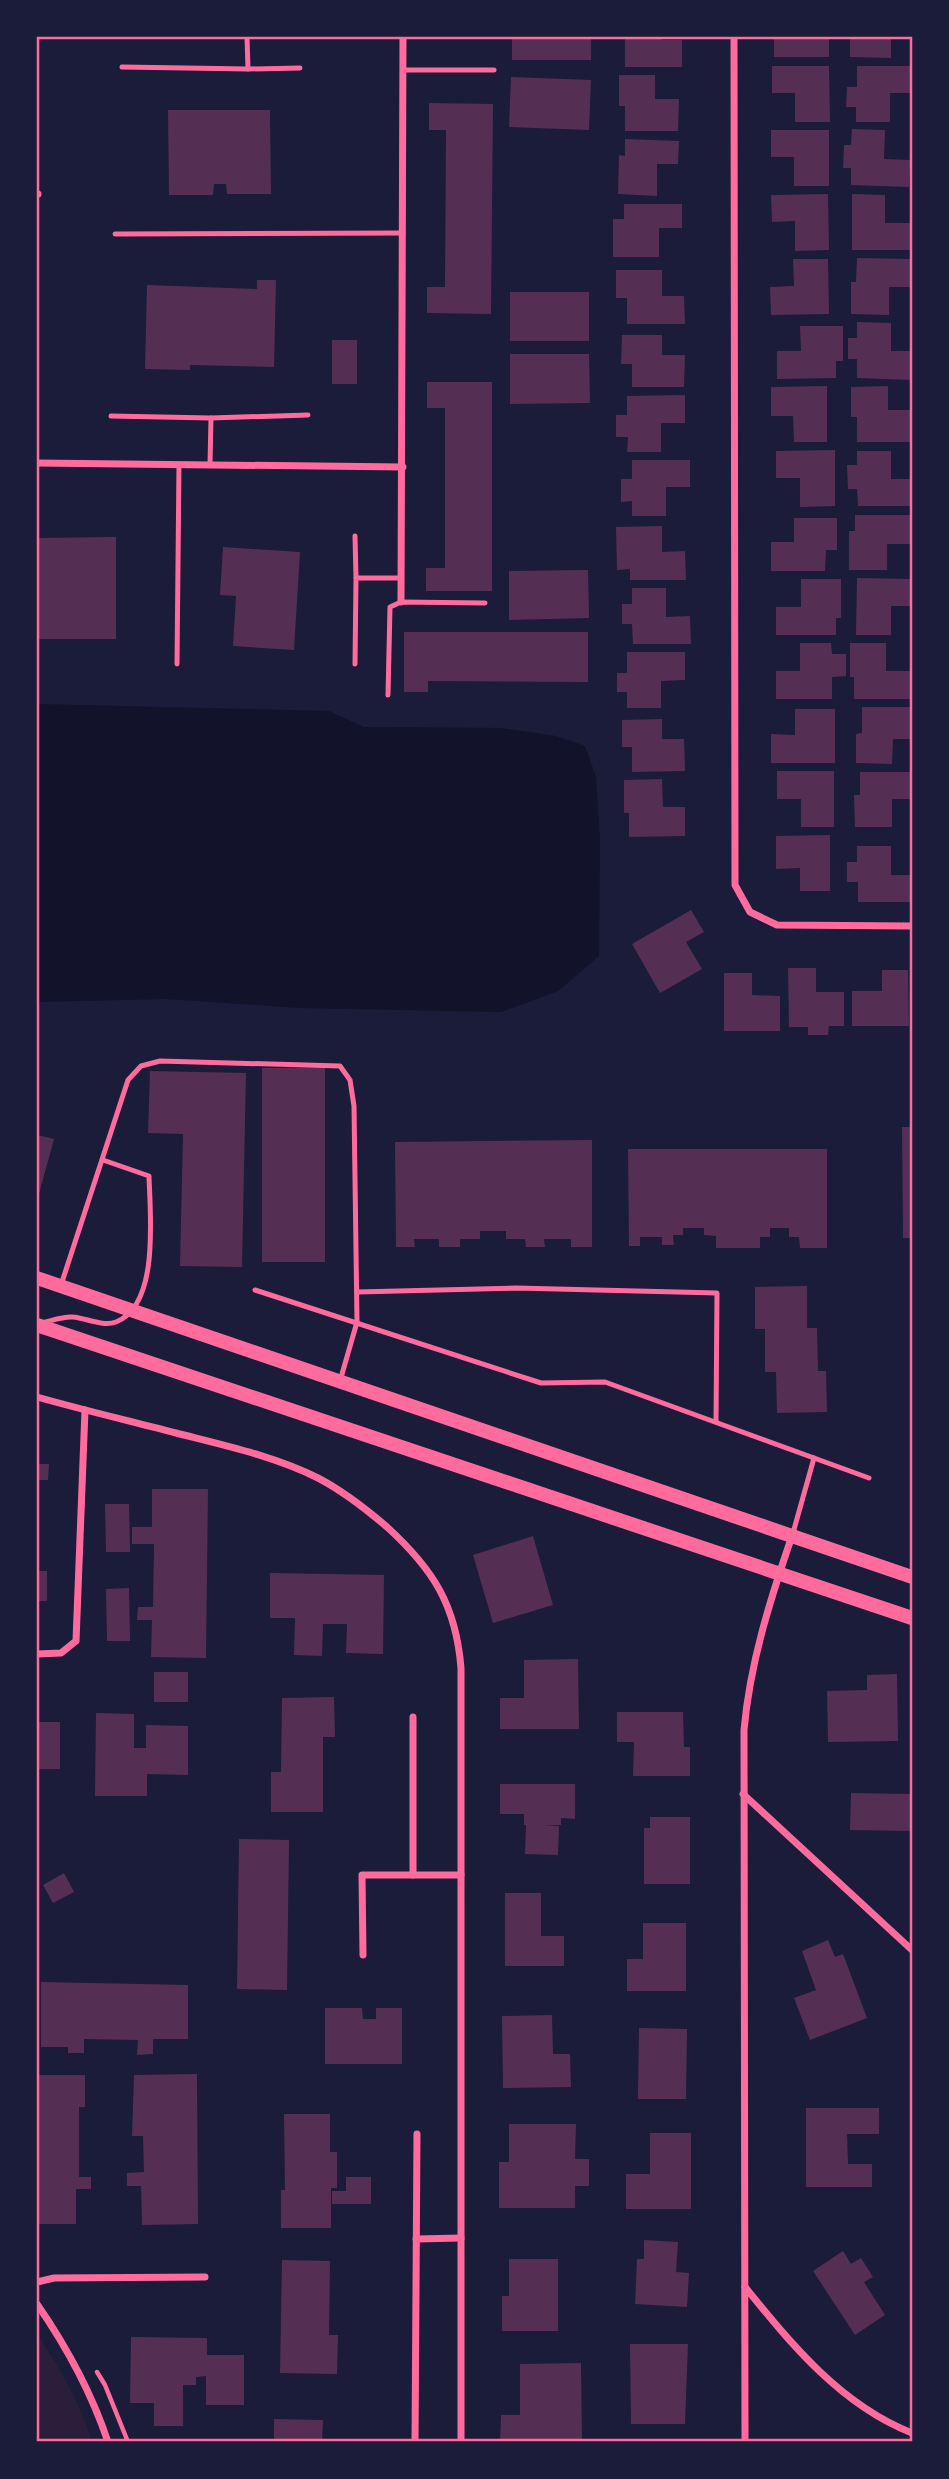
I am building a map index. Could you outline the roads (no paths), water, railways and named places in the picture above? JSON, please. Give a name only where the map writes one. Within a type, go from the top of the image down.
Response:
[{"type":"main road","points":[[37,1278],[912,1577]]},
{"type":"main road","points":[[37,1324],[912,1618]]},
{"type":"street","points":[[401,602],[403,37]]},
{"type":"street","points":[[734,37],[735,885],[750,912],[777,925],[912,926]]},
{"type":"street","points":[[37,463],[403,467]]},
{"type":"street","points":[[37,1397],[236,1448],[317,1477],[366,1509],[424,1563],[452,1615],[459,1642],[461,2442]]},
{"type":"street","points":[[37,1654],[61,1653],[76,1641],[85,1410]]},
{"type":"street","points":[[745,2442],[743,1794],[747,1700],[757,1647],[792,1536]]},
{"type":"street","points":[[413,1717],[413,1875]]},
{"type":"street","points":[[743,1794],[912,1950]]},
{"type":"street","points":[[363,1955],[362,1875],[461,1875]]},
{"type":"street","points":[[415,2442],[417,2134]]},
{"type":"street","points":[[416,2239],[461,2238]]},
{"type":"street","points":[[37,2282],[54,2278],[205,2277]]},
{"type":"street","points":[[745,2286],[816,2369],[839,2390],[863,2408],[912,2433]]},
{"type":"street","points":[[37,2304],[80,2377],[108,2442]]},
{"type":"lane","points":[[247,37],[248,69]]},
{"type":"lane","points":[[122,67],[300,68]]},
{"type":"lane","points":[[403,70],[494,70]]},
{"type":"lane","points":[[115,234],[403,233]]},
{"type":"lane","points":[[111,416],[211,418],[308,415]]},
{"type":"lane","points":[[210,464],[211,418]]},
{"type":"lane","points":[[177,664],[179,464]]},
{"type":"lane","points":[[355,537],[355,664]]},
{"type":"lane","points":[[356,578],[401,578]]},
{"type":"lane","points":[[388,695],[390,607],[401,602],[485,603]]},
{"type":"lane","points":[[61,1287],[128,1080],[141,1066],[160,1061],[340,1066],[350,1080],[355,1106],[357,1292],[357,1322],[340,1381]]},
{"type":"lane","points":[[37,1324],[71,1316],[114,1323],[132,1312],[142,1291],[151,1249],[149,1176],[103,1160]]},
{"type":"lane","points":[[357,1292],[516,1288],[717,1293],[716,1423]]},
{"type":"lane","points":[[254,1290],[541,1383],[605,1382],[869,1478]]},
{"type":"lane","points":[[792,1536],[814,1458]]}]
